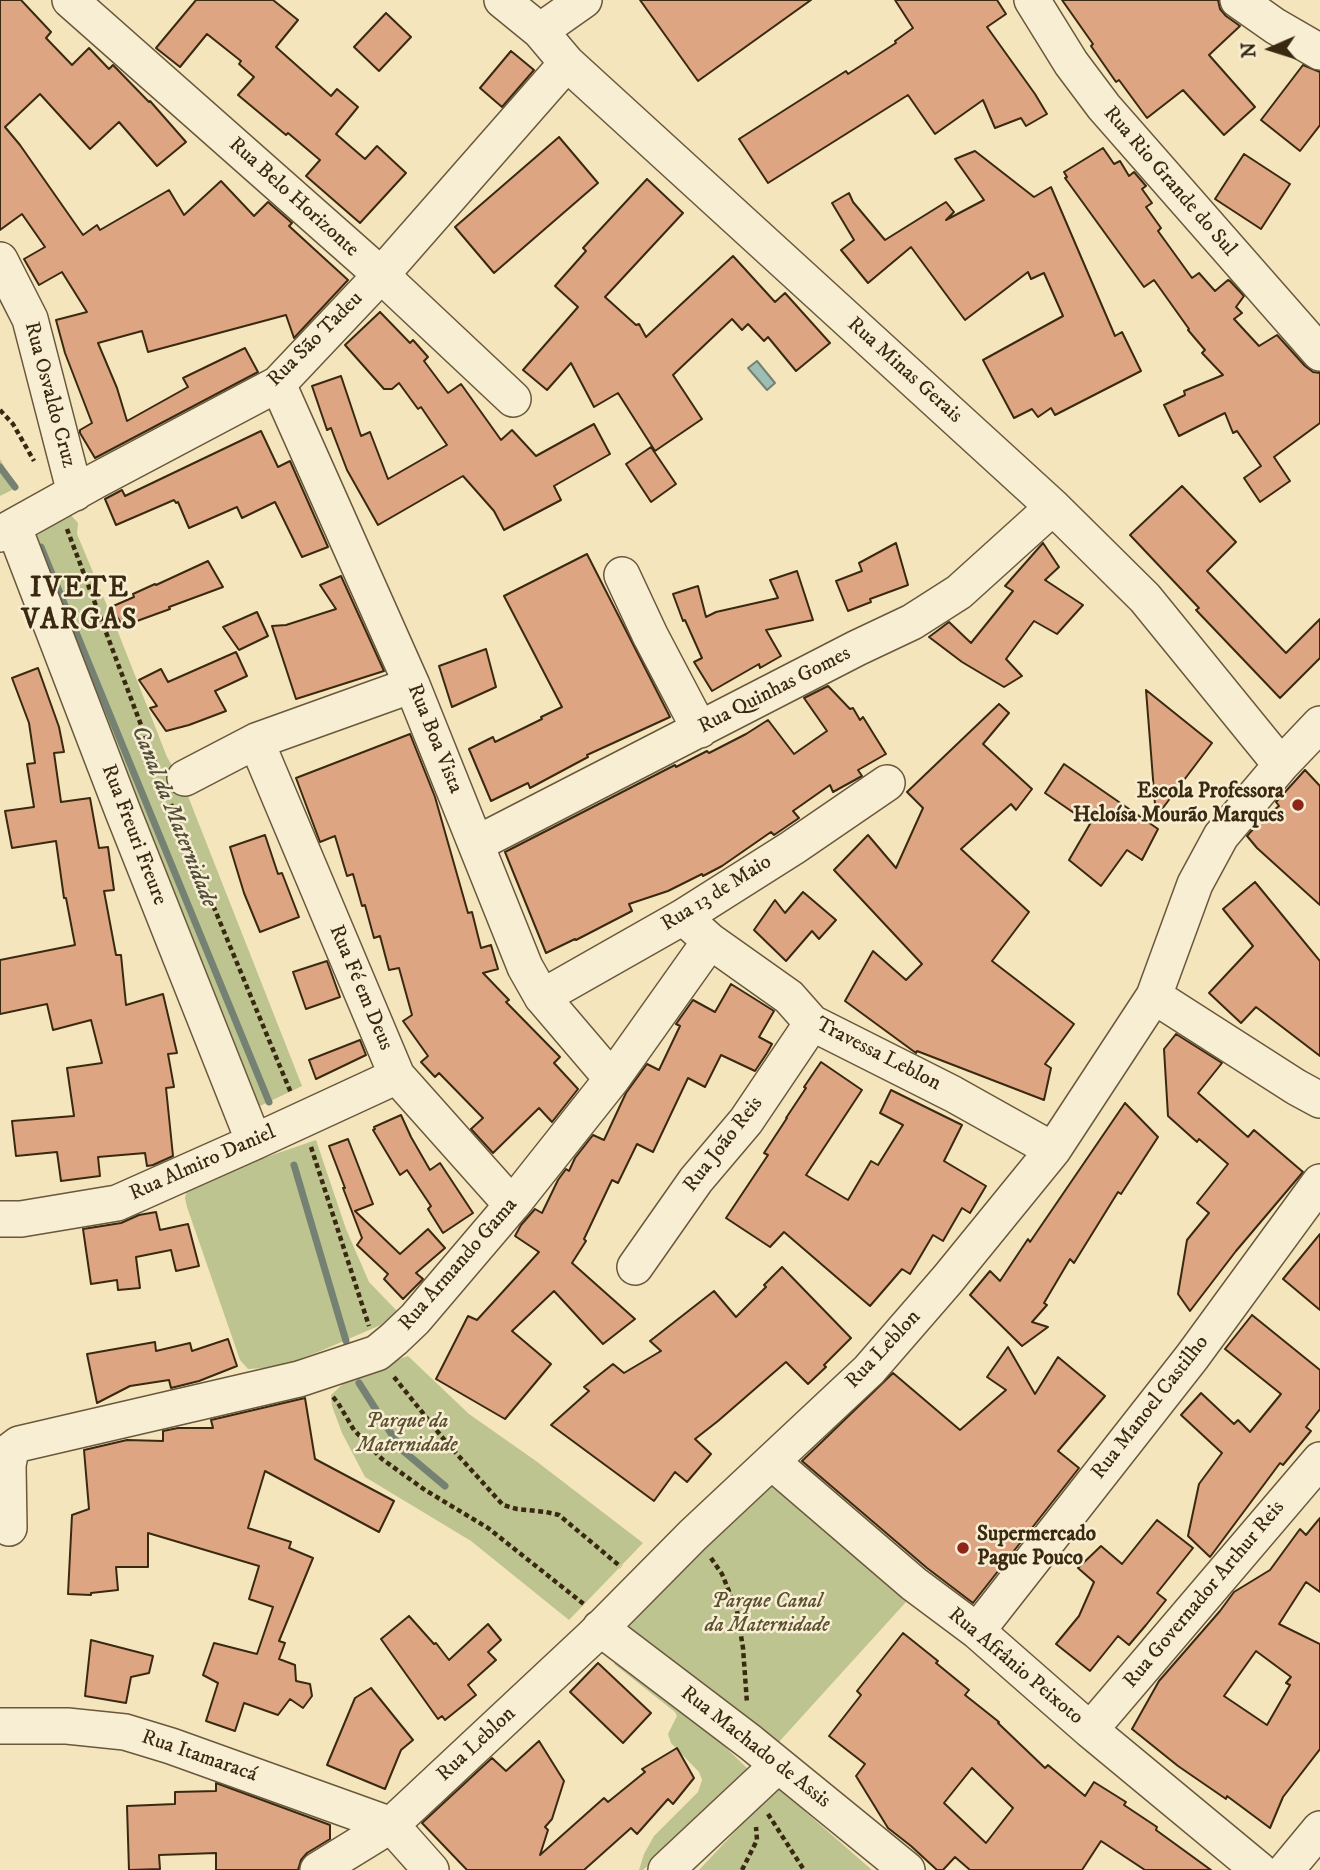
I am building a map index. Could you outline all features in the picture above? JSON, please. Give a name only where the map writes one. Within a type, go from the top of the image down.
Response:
[{"type":"street","name":"Rua Belo Horizonte","points":[[70,0],[381,275],[513,400]]},
{"type":"street","name":"Rua Minas Gerais","points":[[502,0],[540,31],[567,63],[1053,507],[1145,598],[1281,765]]},
{"type":"street","points":[[540,31],[584,0]]},
{"type":"street","name":"Rua Rio Grande do Sul","points":[[1032,0],[1071,63],[1104,107],[1320,354]]},
{"type":"street","points":[[1238,0],[1275,26],[1320,52]]},
{"type":"street","name":"Rua São Tadeu","points":[[37,514],[278,384],[381,275],[567,63]]},
{"type":"street","name":"Rua Osvaldo Cruz","points":[[0,260],[30,319],[37,514]]},
{"type":"street","name":"Rua Boa Vista","points":[[278,384],[412,685],[525,967],[542,998],[612,1079]]},
{"type":"street","name":"Rua Quinhas Gomes","points":[[477,844],[912,622],[959,592],[1053,507]]},
{"type":"street","name":"Rua Freuri Freure","points":[[37,514],[123,811],[278,1130]]},
{"type":"street","points":[[622,575],[700,730]]},
{"type":"street","points":[[172,786],[256,741],[412,685]]},
{"type":"street","name":"Rua Leblon","points":[[318,1870],[391,1825],[869,1370],[948,1279],[1053,1150],[1154,996],[1195,884],[1220,836],[1320,724]]},
{"type":"street","name":"Rua Fé em Deus","points":[[256,741],[397,1076],[512,1205]]},
{"type":"street","name":"Rua 13 de Maio","points":[[542,998],[684,917],[887,783]]},
{"type":"street","name":"Travessa Leblon","points":[[684,917],[710,941],[789,997],[812,1023],[953,1094],[1053,1150]]},
{"type":"street","name":"Rua Armando Gama","points":[[9,1528],[8,1465],[11,1450],[19,1444],[299,1379],[377,1353],[415,1320],[512,1205],[612,1079],[710,941]]},
{"type":"street","points":[[1154,996],[1320,1100]]},
{"type":"street","name":"Rua João Reis","points":[[635,1267],[696,1180],[746,1121],[812,1023]]},
{"type":"street","name":"Rua Almiro Daniel","points":[[0,1219],[21,1219],[117,1203],[397,1076]]},
{"type":"street","name":"Rua Manoel Castilho","points":[[978,1631],[1192,1357],[1320,1182]]},
{"type":"street","name":"Rua Governador Arthur Reis","points":[[1090,1730],[1320,1460]]},
{"type":"street","name":"Rua Afrânio Peixoto","points":[[772,1462],[914,1584],[978,1631],[1090,1730],[1259,1870]]},
{"type":"street","name":"Rua Machado de Assis","points":[[600,1628],[750,1742],[907,1870]]},
{"type":"street","name":"Rua Itamaracá","points":[[0,1726],[67,1726],[125,1731],[391,1825]]},
{"type":"street","points":[[666,1870],[777,1766]]},
{"type":"street","points":[[391,1825],[431,1870]]},
{"type":"street","points":[[1286,1870],[1320,1829]]},
{"type":"path","points":[[0,410],[13,424],[37,514],[172,786],[278,1130],[377,1353],[446,1442],[503,1505],[559,1515],[644,1585]]},
{"type":"path","points":[[299,1379],[324,1387],[338,1403],[354,1430],[382,1459],[425,1490],[488,1528],[584,1604],[600,1628]]},
{"type":"path","points":[[752,1790],[804,1870]]},
{"type":"green space","points":[[0,459],[16,488],[0,496]]},
{"type":"green space","points":[[70,514],[78,523],[77,534],[167,757],[184,786],[302,1086],[260,1106],[252,1102],[33,538]]},
{"type":"green space","points":[[316,1140],[346,1229],[369,1282],[397,1311],[383,1324],[323,1350],[279,1367],[248,1369],[240,1360],[187,1207],[187,1190],[214,1175]]},
{"type":"green space","name":"Parque da Maternidade","points":[[408,1356],[469,1414],[536,1461],[643,1543],[569,1620],[471,1541],[365,1477],[342,1433],[331,1395],[345,1382]]},
{"type":"green space","name":"Parque Canal da Maternidade","points":[[766,1482],[906,1602],[768,1754],[628,1628],[699,1548]]},
{"type":"green space","points":[[619,1658],[684,1707],[750,1771],[643,1870],[639,1870],[654,1836],[698,1792],[702,1780],[699,1772],[671,1743],[668,1734],[677,1716],[675,1712],[614,1664]]},
{"type":"green space","points":[[777,1787],[872,1870],[699,1870]]},
{"type":"water","points":[[757,361],[775,383],[767,390],[748,368]]},
{"type":"building","points":[[0,0],[21,0],[51,32],[46,38],[72,65],[89,48],[109,69],[113,65],[186,142],[157,166],[119,122],[90,149],[40,94],[5,127],[83,235],[97,225],[100,230],[169,190],[184,215],[221,181],[254,216],[268,202],[292,223],[289,226],[348,280],[294,338],[286,315],[148,352],[142,331],[98,343],[117,388],[127,421],[188,387],[183,378],[245,348],[258,372],[95,458],[80,433],[80,430],[92,423],[65,353],[56,320],[87,312],[62,272],[39,285],[24,259],[45,247],[22,214],[0,230]]},
{"type":"building","points":[[196,0],[273,0],[298,20],[276,47],[331,96],[337,89],[358,107],[336,134],[365,159],[377,146],[406,173],[360,223],[306,176],[320,160],[238,95],[254,77],[239,64],[241,61],[207,34],[180,67],[156,48]]},
{"type":"building","points":[[640,0],[811,0],[698,81]]},
{"type":"building","points":[[895,0],[997,0],[1006,14],[987,27],[1047,114],[1026,126],[1021,118],[995,128],[983,100],[935,134],[908,95],[768,183],[739,139],[846,71],[848,74],[896,43],[895,41],[913,28]]},
{"type":"building","points":[[1062,0],[1218,0],[1220,9],[1240,26],[1209,55],[1255,107],[1224,135],[1183,90],[1147,118],[1119,80],[1116,82]]},
{"type":"building","points":[[386,13],[411,37],[379,71],[354,47]]},
{"type":"building","points":[[511,51],[534,70],[502,107],[480,88]]},
{"type":"building","points":[[1303,65],[1320,72],[1320,125],[1300,151],[1261,120]]},
{"type":"building","points":[[559,137],[598,183],[494,273],[455,227]]},
{"type":"building","points":[[1103,148],[1114,164],[1120,161],[1129,176],[1134,172],[1146,186],[1142,189],[1152,203],[1146,207],[1161,228],[1158,231],[1192,278],[1199,273],[1215,291],[1230,281],[1244,296],[1236,307],[1242,313],[1234,319],[1259,346],[1277,335],[1305,366],[1320,373],[1320,423],[1274,457],[1290,481],[1260,502],[1244,478],[1261,466],[1237,431],[1233,433],[1225,413],[1179,436],[1164,405],[1185,395],[1184,391],[1223,375],[1202,353],[1205,350],[1154,280],[1144,287],[1065,178],[1067,177],[1064,172]]},
{"type":"building","points":[[975,151],[1034,197],[1051,187],[1115,336],[1122,332],[1141,371],[1055,415],[1051,408],[1038,417],[1032,409],[1014,418],[983,360],[1063,316],[1044,273],[1031,279],[1028,272],[965,320],[911,247],[868,283],[841,250],[854,240],[832,203],[849,193],[853,202],[885,240],[946,202],[954,212],[946,220],[984,200],[955,159]]},
{"type":"building","points":[[1244,154],[1290,184],[1261,229],[1215,199]]},
{"type":"building","points":[[647,179],[683,213],[605,297],[636,325],[639,324],[646,337],[733,256],[775,302],[785,293],[830,343],[796,371],[768,337],[764,341],[748,324],[742,330],[732,319],[673,375],[702,419],[655,451],[618,393],[594,407],[571,363],[547,390],[523,370],[578,307],[555,286],[586,251],[583,248]]},
{"type":"building","points":[[380,312],[410,343],[413,340],[428,357],[424,361],[448,393],[461,384],[501,440],[512,430],[536,456],[594,424],[610,454],[554,486],[561,500],[504,530],[494,511],[463,476],[378,525],[347,470],[331,428],[327,430],[312,386],[341,376],[361,436],[370,432],[388,479],[447,445],[421,407],[418,409],[399,383],[392,389],[384,389],[345,345]]},
{"type":"building","points":[[261,431],[278,467],[290,461],[328,547],[302,557],[275,502],[242,518],[237,507],[189,528],[178,502],[174,500],[116,525],[105,499],[122,490],[125,496]]},
{"type":"building","points":[[651,447],[676,484],[651,502],[626,464]]},
{"type":"building","points":[[1182,486],[1236,542],[1207,571],[1286,653],[1320,619],[1320,658],[1280,698],[1196,610],[1199,608],[1130,535]]},
{"type":"building","points":[[896,543],[908,585],[870,599],[871,602],[848,611],[836,581],[862,571],[859,563]]},
{"type":"building","points":[[1043,543],[1059,567],[1045,580],[1083,605],[1057,634],[1034,621],[1006,659],[1022,676],[1004,687],[962,662],[929,637],[949,622],[971,643],[1013,591],[1005,586]]},
{"type":"building","points":[[587,554],[670,717],[587,755],[588,757],[530,788],[528,783],[491,801],[469,749],[493,737],[495,742],[562,707],[504,596]]},
{"type":"building","points":[[208,561],[223,587],[137,621],[121,623],[111,607],[134,597],[133,594]]},
{"type":"building","points":[[797,571],[813,620],[766,630],[781,656],[760,668],[759,664],[712,691],[694,662],[702,658],[673,594],[698,586],[706,617],[716,612],[778,598],[770,580]]},
{"type":"building","points":[[341,576],[384,671],[296,699],[272,626],[286,625],[336,609],[320,585]]},
{"type":"building","points":[[257,612],[268,636],[239,650],[223,627]]},
{"type":"building","points":[[486,649],[496,687],[452,707],[439,666]]},
{"type":"building","points":[[236,652],[247,676],[215,691],[226,711],[166,731],[150,708],[157,706],[139,680],[161,669],[168,682]]},
{"type":"building","points":[[38,668],[59,727],[64,752],[54,753],[61,802],[90,798],[99,848],[108,847],[114,890],[104,891],[116,955],[121,955],[126,1005],[163,994],[177,1053],[168,1054],[174,1087],[166,1088],[173,1156],[147,1166],[145,1153],[98,1157],[100,1176],[61,1181],[57,1152],[16,1156],[12,1121],[74,1116],[67,1068],[102,1063],[91,1020],[53,1030],[47,1004],[0,1014],[0,960],[75,945],[64,898],[56,841],[12,848],[5,811],[34,807],[27,764],[35,763],[29,723],[12,678]]},
{"type":"building","points":[[828,686],[850,709],[853,708],[860,720],[863,717],[886,754],[858,770],[862,776],[833,792],[830,785],[793,811],[799,818],[774,835],[771,832],[722,866],[668,891],[629,904],[632,911],[546,953],[505,852],[675,765],[676,767],[707,751],[709,753],[768,720],[794,754],[827,731],[804,698]]},
{"type":"building","points":[[1146,690],[1212,743],[1156,817]]},
{"type":"building","points":[[999,704],[1009,713],[983,744],[1032,789],[1016,810],[1011,804],[961,849],[1029,912],[992,961],[1074,1024],[1045,1064],[1051,1068],[1044,1100],[917,1051],[916,1053],[845,1001],[873,951],[906,980],[922,964],[834,870],[868,835],[896,868],[923,808],[907,792]]},
{"type":"building","points":[[410,734],[435,797],[468,913],[472,912],[481,948],[491,945],[498,969],[483,973],[509,1000],[506,1002],[560,1057],[554,1063],[578,1089],[552,1122],[539,1108],[493,1153],[471,1129],[483,1118],[439,1073],[435,1077],[421,1062],[428,1056],[403,1021],[412,1015],[399,968],[389,970],[380,936],[374,938],[365,905],[362,906],[353,874],[347,876],[335,836],[320,842],[296,778]]},
{"type":"building","points":[[1064,764],[1158,829],[1142,860],[1127,850],[1101,886],[1069,860],[1090,824],[1045,793]]},
{"type":"building","name":"Escola Professora Heloísa Mourão Marques","points":[[1305,770],[1320,786],[1320,905],[1247,836],[1279,806],[1276,802]]},
{"type":"building","points":[[265,835],[278,874],[282,873],[299,917],[260,932],[244,893],[230,847]]},
{"type":"building","points":[[1255,882],[1320,961],[1320,1056],[1256,1007],[1241,1023],[1209,993],[1253,946],[1223,909]]},
{"type":"building","points":[[803,892],[836,920],[819,939],[812,931],[786,961],[754,930],[775,900],[785,913]]},
{"type":"building","points":[[327,961],[340,997],[306,1009],[293,972]]},
{"type":"building","points":[[731,984],[774,1011],[759,1037],[772,1044],[767,1053],[755,1071],[721,1055],[705,1087],[688,1078],[653,1152],[637,1144],[618,1183],[612,1180],[584,1239],[586,1241],[572,1263],[635,1319],[603,1344],[554,1291],[512,1331],[551,1364],[505,1419],[436,1379],[468,1316],[477,1320],[539,1252],[515,1236],[521,1225],[535,1209],[542,1213],[558,1180],[566,1169],[569,1171],[575,1158],[593,1135],[604,1140],[626,1093],[647,1064],[659,1070],[680,1026],[676,1024],[693,1000],[715,1012]]},
{"type":"building","points":[[1176,1034],[1222,1063],[1198,1093],[1248,1137],[1254,1130],[1303,1172],[1236,1251],[1190,1311],[1178,1294],[1187,1240],[1209,1213],[1197,1203],[1228,1164],[1199,1139],[1197,1142],[1168,1116],[1164,1049]]},
{"type":"building","points":[[360,1040],[366,1055],[316,1079],[309,1060]]},
{"type":"building","points":[[821,1062],[862,1090],[806,1175],[848,1200],[871,1161],[878,1165],[903,1125],[880,1113],[891,1090],[962,1125],[944,1161],[986,1186],[970,1213],[962,1208],[943,1241],[933,1235],[910,1274],[902,1269],[870,1306],[784,1232],[770,1247],[726,1218],[768,1155],[764,1153]]},
{"type":"building","points":[[1125,1103],[1158,1137],[1121,1194],[1118,1192],[1074,1263],[1070,1259],[1044,1303],[1047,1305],[1032,1322],[1048,1327],[1022,1346],[970,1295],[990,1271],[1000,1281],[1028,1239],[1030,1242]]},
{"type":"building","points":[[401,1115],[430,1170],[440,1163],[473,1213],[443,1233],[428,1209],[431,1206],[407,1170],[400,1175],[373,1130],[374,1127]]},
{"type":"building","points":[[348,1139],[373,1204],[355,1211],[400,1254],[428,1229],[445,1248],[416,1273],[423,1279],[403,1299],[384,1279],[388,1274],[357,1245],[362,1238],[329,1146]]},
{"type":"building","points":[[156,1212],[160,1230],[188,1224],[199,1266],[176,1271],[171,1250],[136,1257],[140,1288],[118,1290],[117,1280],[91,1284],[83,1229],[121,1223],[139,1215]]},
{"type":"building","points":[[1320,1234],[1320,1310],[1283,1279]]},
{"type":"building","points":[[782,1267],[851,1338],[808,1384],[786,1362],[695,1439],[711,1454],[687,1482],[675,1472],[654,1501],[551,1425],[589,1391],[584,1387],[613,1364],[624,1373],[661,1351],[650,1341],[714,1291],[736,1317]]},
{"type":"building","points":[[1252,1315],[1320,1370],[1320,1409],[1306,1427],[1311,1431],[1283,1465],[1280,1463],[1210,1557],[1188,1536],[1199,1484],[1222,1453],[1181,1415],[1201,1393],[1234,1424],[1238,1420],[1250,1432],[1281,1394],[1225,1349]]},
{"type":"building","points":[[228,1339],[237,1366],[199,1381],[171,1388],[169,1380],[130,1386],[97,1403],[87,1354],[155,1342],[156,1351],[190,1343],[192,1351]]},
{"type":"building","name":"Supermercado Pague Pouco","points":[[1008,1347],[1035,1394],[1058,1357],[1105,1396],[1058,1451],[1079,1468],[973,1603],[927,1568],[802,1461],[893,1373],[960,1430],[1006,1390],[987,1377]]},
{"type":"building","points":[[305,1398],[315,1459],[394,1501],[379,1532],[265,1471],[248,1528],[291,1542],[289,1548],[313,1558],[279,1641],[285,1643],[279,1659],[295,1665],[296,1681],[310,1684],[312,1696],[303,1708],[290,1699],[278,1715],[244,1703],[235,1731],[206,1721],[218,1683],[203,1675],[214,1643],[257,1654],[273,1607],[249,1599],[259,1566],[148,1533],[148,1567],[116,1567],[118,1590],[91,1595],[68,1594],[72,1515],[89,1509],[84,1450],[127,1440],[163,1441],[163,1431],[213,1428],[211,1420]]},
{"type":"building","points":[[1320,1518],[1320,1592],[1306,1582],[1279,1624],[1320,1644],[1320,1749],[1283,1797],[1270,1828],[1227,1796],[1226,1799],[1178,1766],[1132,1729],[1159,1681],[1234,1592],[1270,1570],[1300,1529],[1306,1535]],"holes":[[[1256,1651],[1291,1677],[1286,1683],[1290,1685],[1267,1725],[1224,1696]]]},
{"type":"building","points":[[1157,1520],[1193,1548],[1157,1593],[1166,1600],[1146,1625],[1129,1645],[1118,1636],[1090,1671],[1056,1644],[1079,1616],[1094,1582],[1078,1568],[1101,1546],[1122,1564]]},
{"type":"building","points":[[409,1616],[449,1660],[488,1624],[501,1640],[488,1652],[496,1660],[468,1685],[476,1695],[445,1720],[442,1716],[438,1719],[381,1639]]},
{"type":"building","points":[[903,1633],[969,1690],[965,1695],[999,1722],[1045,1768],[1048,1765],[1085,1796],[1094,1782],[1126,1802],[1124,1805],[1157,1827],[1156,1830],[1211,1870],[1145,1870],[1101,1841],[1082,1870],[970,1870],[955,1857],[943,1870],[937,1870],[888,1828],[856,1776],[865,1764],[829,1736],[861,1695],[857,1691]],"holes":[[[972,1768],[1013,1808],[986,1843],[944,1803]]]},
{"type":"building","points":[[91,1640],[153,1656],[149,1673],[131,1677],[126,1703],[85,1696]]},
{"type":"building","points":[[598,1663],[651,1713],[623,1743],[570,1692]]},
{"type":"building","points":[[371,1688],[413,1740],[401,1750],[385,1789],[327,1765],[355,1698]]},
{"type":"building","points":[[539,1741],[564,1781],[552,1819],[545,1827],[548,1830],[540,1855],[604,1798],[608,1802],[645,1772],[642,1769],[677,1748],[694,1778],[673,1804],[668,1799],[637,1834],[631,1828],[584,1870],[467,1870],[422,1823],[492,1758],[506,1771]]},
{"type":"building","points":[[216,1783],[330,1825],[330,1839],[307,1853],[298,1870],[216,1870],[216,1853],[159,1855],[160,1869],[129,1870],[127,1806],[175,1804],[175,1792],[216,1791]]},
{"type":"waterway","name":"Canal da Maternidade","points":[[0,467],[15,487]]},
{"type":"waterway","name":"Canal da Maternidade","points":[[41,547],[269,1102]]},
{"type":"waterway","name":"Canal da Maternidade","points":[[294,1165],[346,1341]]},
{"type":"waterway","name":"Canal da Maternidade","points":[[359,1383],[401,1449],[445,1486]]},
{"type":"place","name":"Escola Professora Heloísa Mourão Marques","points":[[1298,805]]},
{"type":"place","name":"Supermercado Pague Pouco","points":[[963,1548]]},
{"type":"district","name":"IVETE VARGAS","points":[[80,606]]}]
